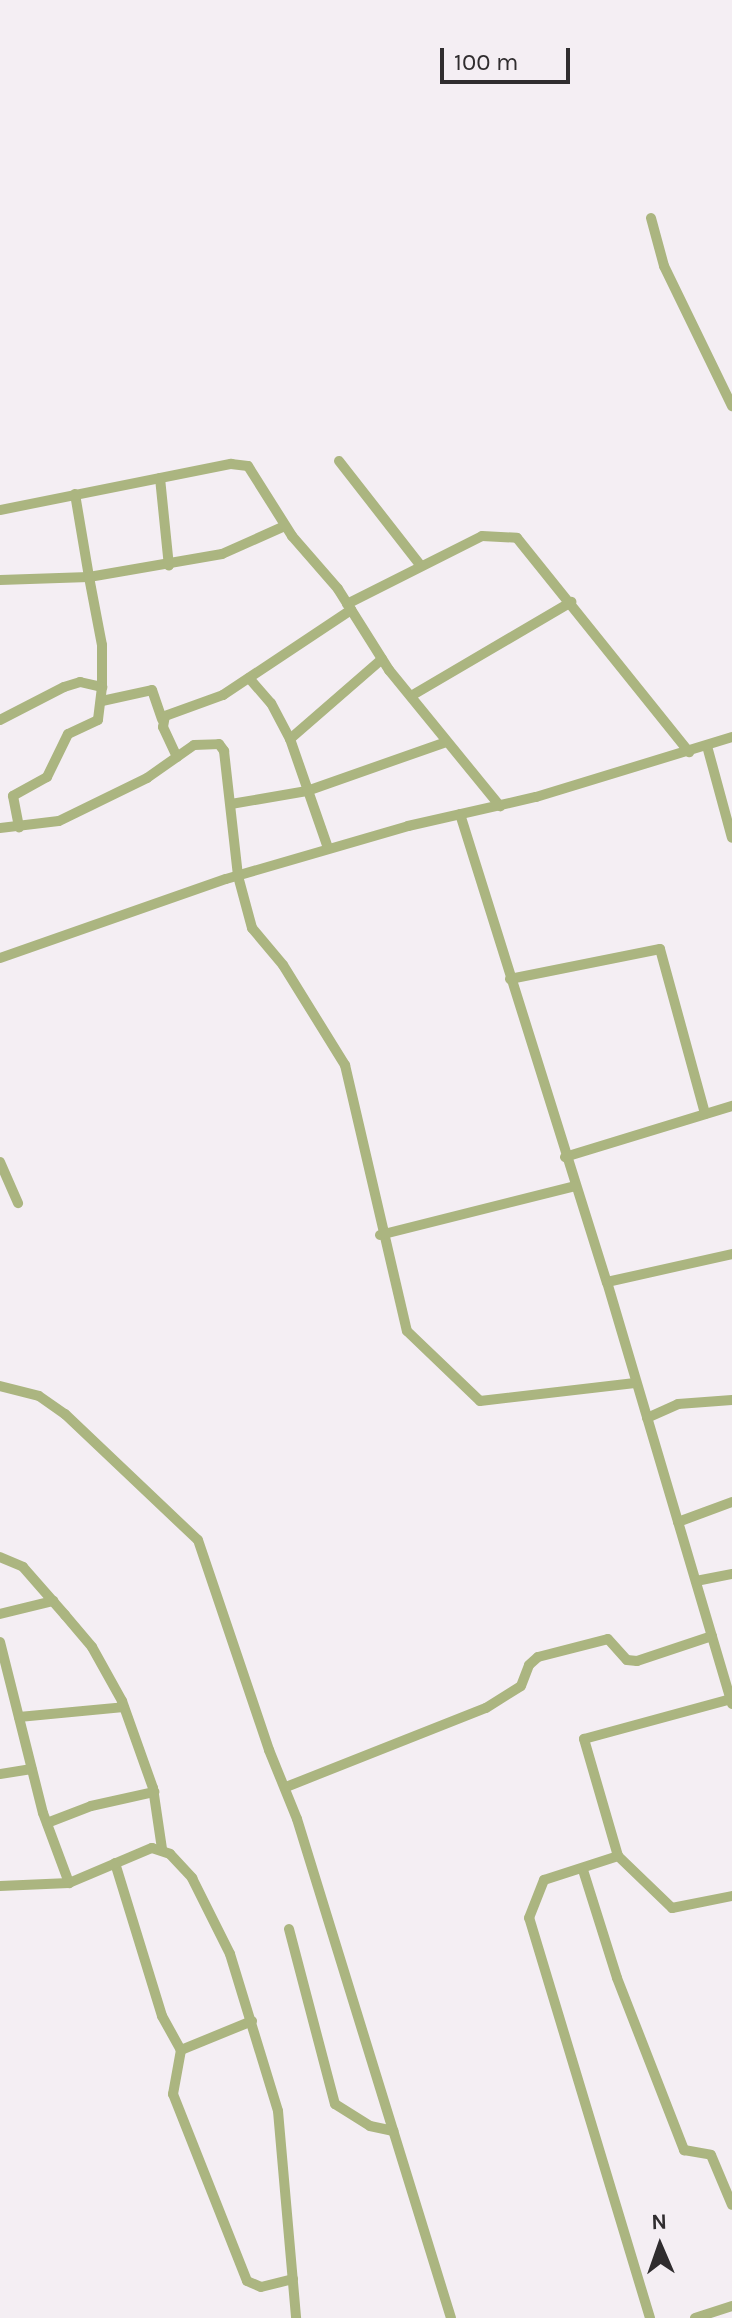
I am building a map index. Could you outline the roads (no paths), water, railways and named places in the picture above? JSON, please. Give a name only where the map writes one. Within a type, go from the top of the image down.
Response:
[{"type":"street","points":[[651,218],[664,266],[732,406]]},
{"type":"street","points":[[339,461],[421,566]]},
{"type":"street","points":[[0,510],[243,463],[285,526],[349,607],[382,659],[500,806]]},
{"type":"street","points":[[160,478],[169,566]]},
{"type":"street","points":[[19,827],[13,796],[47,777],[60,742],[98,720],[102,701],[104,667],[75,494]]},
{"type":"street","points":[[0,580],[89,577],[169,566],[232,551],[285,526]]},
{"type":"street","points":[[162,719],[214,700],[349,607],[421,566],[482,536],[505,534],[517,538],[689,752]]},
{"type":"street","points":[[411,696],[571,602]]},
{"type":"street","points":[[290,739],[382,659]]},
{"type":"street","points":[[249,678],[271,703],[290,739],[328,848]]},
{"type":"street","points":[[0,720],[64,687],[80,682],[102,687]]},
{"type":"street","points":[[102,701],[152,690],[177,757]]},
{"type":"street","points":[[0,958],[328,848],[500,806],[732,737]]},
{"type":"street","points":[[0,828],[59,821],[147,778],[202,742],[219,744],[231,804],[238,876],[252,928],[283,965],[345,1065],[380,1235],[407,1331],[475,1399],[635,1383]]},
{"type":"street","points":[[231,804],[307,791],[446,742]]},
{"type":"street","points":[[707,746],[732,838]]},
{"type":"street","points":[[460,814],[565,1157],[607,1282],[731,1702],[584,1739],[618,1856],[672,1908],[732,1896]]},
{"type":"street","points":[[510,979],[657,947],[705,1114]]},
{"type":"street","points":[[565,1157],[732,1106]]},
{"type":"street","points":[[0,1162],[18,1203]]},
{"type":"street","points":[[380,1235],[575,1186]]},
{"type":"street","points":[[607,1282],[732,1254]]},
{"type":"street","points":[[0,1386],[48,1401],[194,1533],[286,1787],[451,2318]]},
{"type":"street","points":[[647,1418],[678,1404],[732,1400]]},
{"type":"street","points":[[678,1522],[732,1502]]},
{"type":"street","points":[[0,1557],[23,1567],[92,1647],[124,1707],[154,1792],[162,1849],[192,1878],[223,1935],[252,2021],[286,2160],[296,2318]]},
{"type":"street","points":[[696,1581],[732,1574]]},
{"type":"street","points":[[0,1614],[53,1601]]},
{"type":"street","points":[[286,1787],[486,1708],[521,1686],[529,1665],[538,1657],[608,1639],[627,1660],[637,1661],[712,1636]]},
{"type":"street","points":[[0,1642],[4,1670],[47,1823],[69,1883]]},
{"type":"street","points":[[19,1717],[124,1707]]},
{"type":"street","points":[[0,1774],[32,1769]]},
{"type":"street","points":[[47,1823],[91,1806],[154,1792]]},
{"type":"street","points":[[0,1886],[69,1883],[115,1863],[162,1849]]},
{"type":"street","points":[[618,1856],[541,1882],[530,1932],[650,2318]]},
{"type":"street","points":[[115,1863],[162,2016],[181,2050],[175,2103],[247,2281],[261,2287],[293,2279]]},
{"type":"street","points":[[583,1870],[617,1978],[684,2150],[711,2155],[732,2205]]},
{"type":"street","points":[[289,1929],[321,2068],[335,2104],[370,2126],[393,2131]]},
{"type":"street","points":[[181,2050],[252,2021]]},
{"type":"street","points":[[695,2318],[732,2306]]}]
